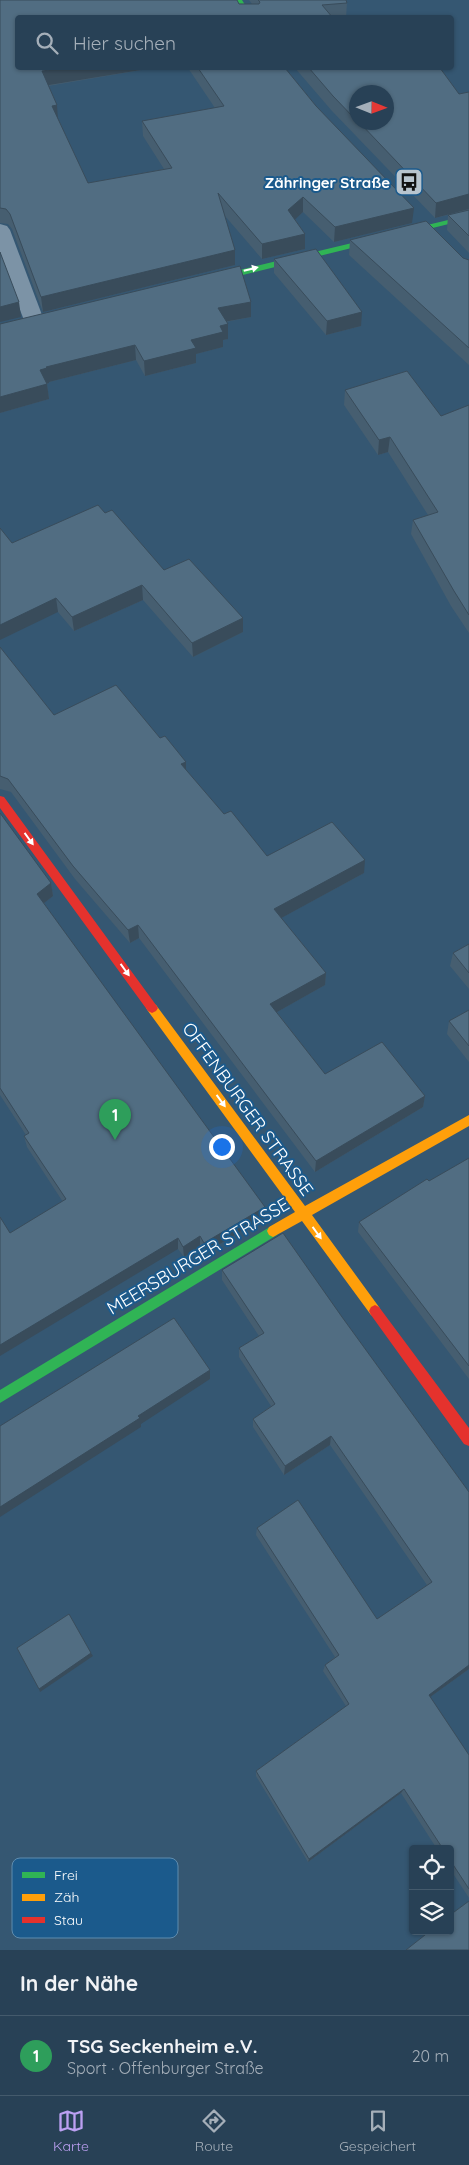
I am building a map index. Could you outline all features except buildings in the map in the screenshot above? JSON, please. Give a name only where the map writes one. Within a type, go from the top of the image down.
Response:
[{"type":"street","points":[[238,0],[248,15]]},
{"type":"street","points":[[198,282],[425,222],[469,217]]},
{"type":"street","points":[[425,222],[442,240]]},
{"type":"street","points":[[0,230],[35,323]]},
{"type":"street","name":"OFFENBURGER STRASSE","points":[[0,800],[469,1439]]},
{"type":"street","name":"MEERSBURGER STRASSE","points":[[0,1397],[302,1212],[469,1120]]},
{"type":"traffic: fast","points":[[238,0],[248,15]]},
{"type":"traffic: fast","points":[[206,281],[469,217]]},
{"type":"traffic: fast","points":[[0,1397],[273,1231]]},
{"type":"traffic: slow","points":[[152,1008],[375,1311]]},
{"type":"traffic: slow","points":[[273,1231],[469,1120]]},
{"type":"traffic: jam","points":[[0,800],[152,1008]]},
{"type":"traffic: jam","points":[[375,1311],[469,1439]]},
{"type":"place","name":"Zähringer Straße","points":[[409,182]]},
{"type":"place","name":"TSG Seckenheim e.V.","points":[[115,1140]]}]
